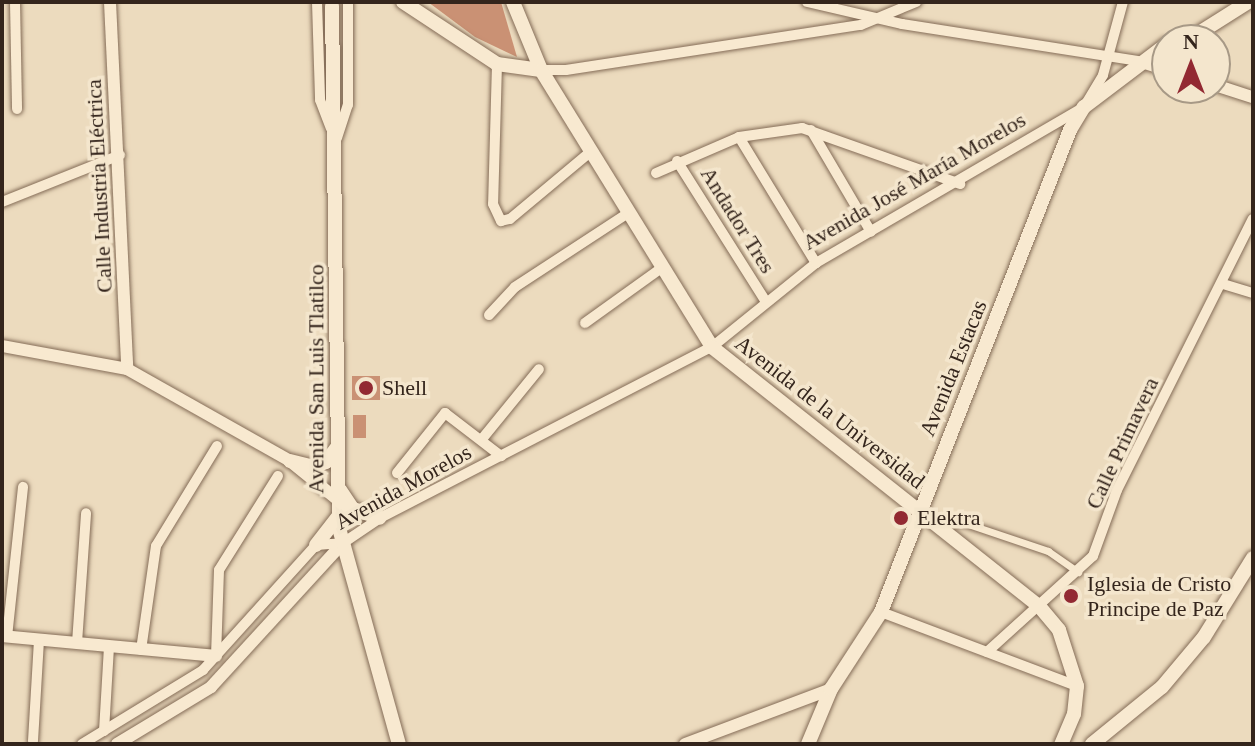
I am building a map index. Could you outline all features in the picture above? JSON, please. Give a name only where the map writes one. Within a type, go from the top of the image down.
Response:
[{"type":"main road","points":[[403,2],[497,64],[541,70]]},
{"type":"main road","name":"Avenida de la Universidad","points":[[513,2],[541,70],[712,347],[1039,606],[1069,653],[1077,686],[1074,714],[1061,744]]},
{"type":"main road","points":[[1196,24],[1230,2]]},
{"type":"main road","points":[[1213,24],[1248,2]]},
{"type":"main road","name":"Avenida San Luis Tlatilco","points":[[325,4],[336,141],[340,441],[338,517],[399,744]]},
{"type":"main road","name":"Avenida José María Morelos","points":[[1084,107],[1151,58]]},
{"type":"main road","name":"Avenida José María Morelos","points":[[1145,63],[1151,60]]},
{"type":"main road","name":"Avenida Estacas","points":[[808,744],[831,689],[881,612],[1066,139],[1084,107]]},
{"type":"main road","points":[[290,461],[314,467],[326,462],[340,441]]},
{"type":"main road","points":[[338,493],[353,509],[380,518]]},
{"type":"main road","points":[[316,545],[338,517]]},
{"type":"main road","points":[[1092,744],[1162,687],[1204,637],[1253,558]]},
{"type":"street","points":[[15,2],[17,109]]},
{"type":"street","name":"Calle Industria Eléctrica","points":[[110,2],[120,155],[127,369]]},
{"type":"street","points":[[336,141],[348,105],[348,2]]},
{"type":"street","points":[[807,2],[878,18],[1151,65]]},
{"type":"street","points":[[541,70],[597,66],[878,18],[916,2]]},
{"type":"street","name":"Avenida Estacas","points":[[1084,107],[1109,57],[1123,2]]},
{"type":"street","points":[[497,64],[493,204],[501,221],[510,219],[590,152]]},
{"type":"street","points":[[1231,90],[1253,97]]},
{"type":"street","name":"Avenida José María Morelos","points":[[712,347],[765,300],[816,263],[960,184],[1084,107]]},
{"type":"street","points":[[656,173],[677,161],[739,137],[811,130],[960,184]]},
{"type":"street","points":[[811,130],[871,232]]},
{"type":"street","points":[[739,137],[816,263]]},
{"type":"street","points":[[2,202],[120,155]]},
{"type":"street","name":"Andador Tres","points":[[677,161],[765,300]]},
{"type":"street","points":[[489,315],[515,287],[628,213]]},
{"type":"street","name":"Calle Primavera","points":[[987,652],[1080,573],[1099,545],[1117,490],[1253,219]]},
{"type":"street","points":[[585,323],[663,267]]},
{"type":"street","points":[[1223,284],[1253,293]]},
{"type":"street","points":[[2,346],[127,369],[290,461],[338,493]]},
{"type":"street","name":"Avenida Morelos","points":[[117,744],[211,687],[343,543],[380,518],[712,347]]},
{"type":"street","points":[[482,439],[539,369]]},
{"type":"street","points":[[397,473],[441,413],[482,439],[501,456]]},
{"type":"street","points":[[141,650],[156,546],[217,446]]},
{"type":"street","points":[[216,656],[219,570],[278,476]]},
{"type":"street","points":[[23,487],[4,637],[216,656]]},
{"type":"street","points":[[77,643],[86,513]]},
{"type":"street","points":[[934,522],[965,523],[1048,551],[1080,573]]},
{"type":"street","points":[[82,744],[190,681],[316,545],[343,543]]},
{"type":"street","points":[[881,612],[1077,686]]},
{"type":"street","points":[[33,741],[39,640]]},
{"type":"street","points":[[104,731],[109,647]]},
{"type":"street","points":[[685,744],[831,689]]},
{"type":"building","points":[[428,2],[501,2],[517,57],[475,37]]},
{"type":"building","name":"Shell","points":[[352,376],[380,376],[380,400],[352,400]]},
{"type":"building","name":"Shell","points":[[353,415],[366,415],[366,438],[353,438]]},
{"type":"place","name":"Shell","points":[[366,388]]},
{"type":"place","name":"Elektra","points":[[901,518]]},
{"type":"place","name":"Iglesia de Cristo Principe de Paz","points":[[1071,596]]}]
